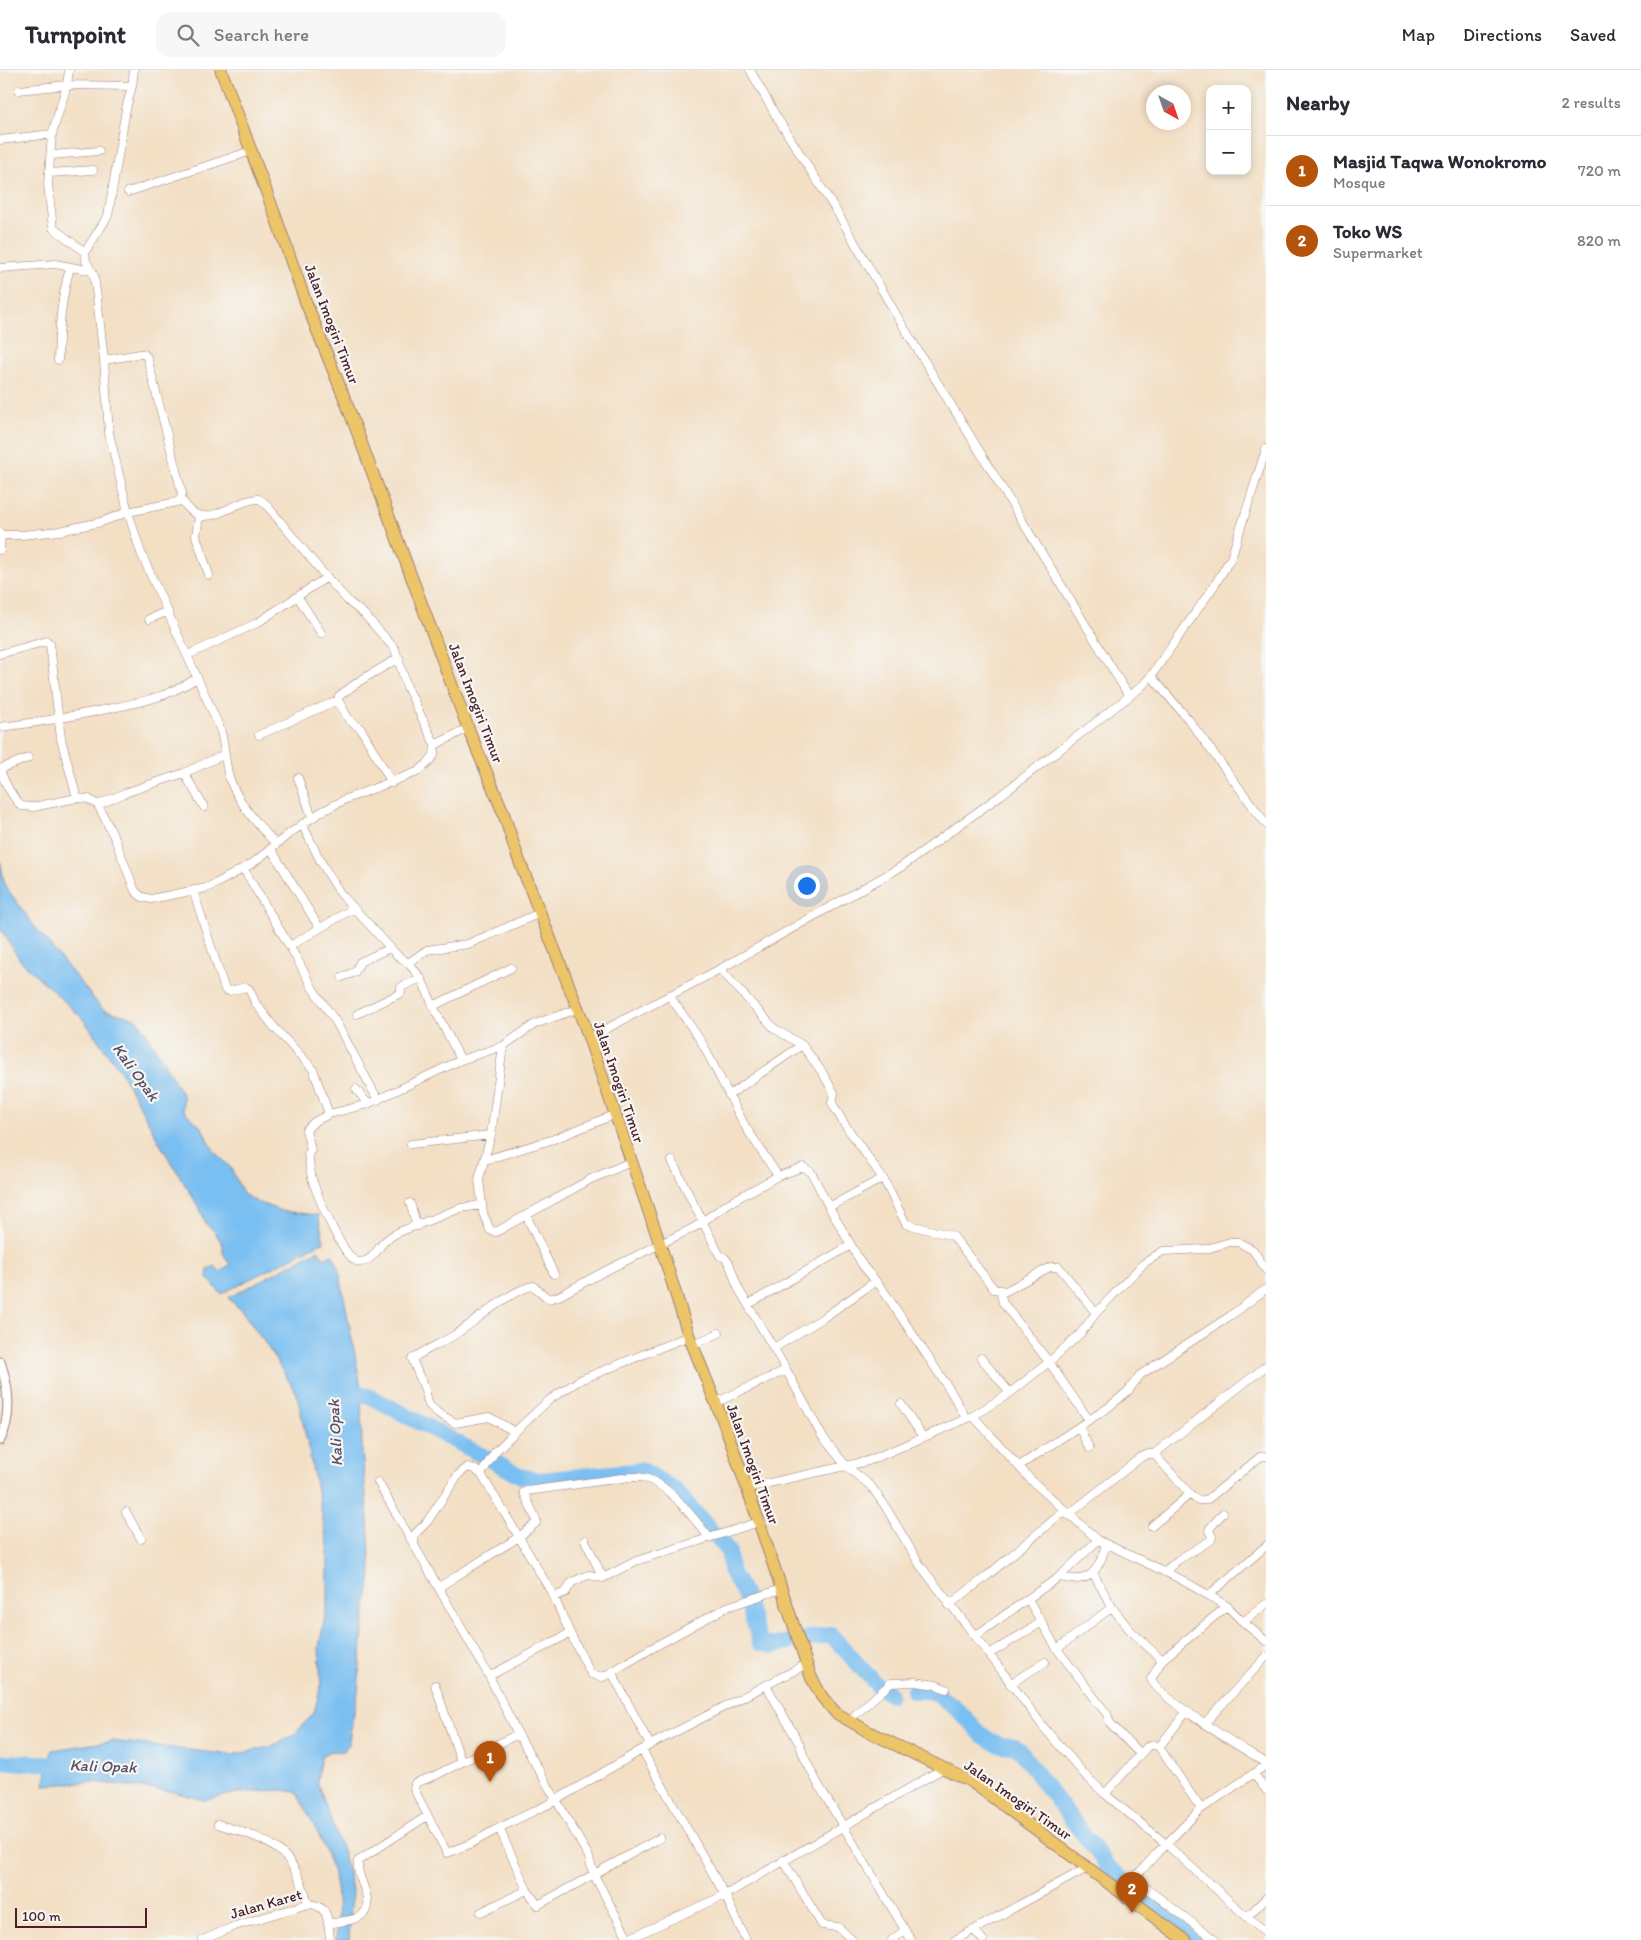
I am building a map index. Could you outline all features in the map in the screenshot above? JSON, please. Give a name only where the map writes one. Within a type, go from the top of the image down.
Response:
[{"type":"main road","name":"Jalan Imogiri Timur","points":[[221,70],[305,300],[346,402],[468,728],[503,812],[517,855],[578,1010],[616,1114],[690,1340],[716,1403],[760,1522],[805,1665],[822,1697],[836,1713],[866,1732],[982,1788],[1087,1868],[1128,1885],[1185,1940]]},
{"type":"street","points":[[69,70],[67,85],[52,134],[52,155],[48,185],[52,226],[55,231],[85,252]]},
{"type":"street","points":[[134,70],[127,86],[126,109],[108,216],[85,252],[86,261],[92,271],[97,298],[109,433],[128,512],[141,553],[219,726],[224,739],[230,780],[254,819],[274,846],[319,927]]},
{"type":"street","points":[[750,70],[776,116],[837,212],[905,329],[1129,696]]},
{"type":"street","points":[[19,90],[67,85],[127,86]]},
{"type":"street","points":[[0,140],[52,134]]},
{"type":"street","points":[[52,155],[99,151]]},
{"type":"street","points":[[128,192],[251,151]]},
{"type":"street","points":[[50,173],[92,170]]},
{"type":"street","points":[[0,268],[55,264],[92,271]]},
{"type":"street","points":[[58,360],[59,324],[65,286],[72,268]]},
{"type":"street","points":[[0,550],[1,534],[22,535],[68,530],[101,522],[128,512],[177,502],[180,499],[182,493],[147,357],[144,354],[140,354],[104,360]]},
{"type":"street","points":[[588,1038],[720,969],[901,867],[1001,796],[1129,696],[1151,676],[1232,558],[1266,449]]},
{"type":"street","points":[[28,758],[0,769],[4,783],[11,795],[21,806],[33,807],[78,798],[89,799],[98,805],[135,892],[142,897],[150,899],[206,888],[244,868],[312,818],[346,799],[417,772],[428,764],[434,755],[435,745],[407,687],[395,649],[364,614],[349,602],[259,499],[252,499],[217,514],[199,516],[190,511],[180,499]]},
{"type":"street","points":[[199,516],[196,536],[209,575]]},
{"type":"street","points":[[188,655],[258,623],[327,577]]},
{"type":"street","points":[[298,597],[321,633]]},
{"type":"street","points":[[149,619],[168,611]]},
{"type":"street","points":[[0,654],[47,642],[50,644],[58,720],[66,760],[78,798]]},
{"type":"street","points":[[259,735],[338,700],[339,696],[361,680],[398,658]]},
{"type":"street","points":[[1151,676],[1188,719],[1266,824]]},
{"type":"street","points":[[0,727],[58,720],[167,695],[197,678]]},
{"type":"street","points":[[338,700],[349,720],[361,729],[392,783]]},
{"type":"street","points":[[435,745],[468,728]]},
{"type":"street","points":[[98,805],[125,793],[184,773],[225,754]]},
{"type":"street","points":[[184,773],[204,807]]},
{"type":"street","points":[[298,778],[312,818]]},
{"type":"street","points":[[302,824],[331,878],[354,908],[396,955],[408,963],[421,978],[461,1060]]},
{"type":"street","points":[[244,868],[313,989],[336,1022],[378,1100]]},
{"type":"street","points":[[193,890],[224,988],[230,991],[244,987],[249,989],[256,1004],[274,1027],[314,1069],[329,1114]]},
{"type":"street","points":[[290,946],[319,927],[354,908]]},
{"type":"street","points":[[408,963],[427,950],[468,944],[540,914]]},
{"type":"street","points":[[342,977],[355,972],[360,962],[390,948]]},
{"type":"street","points":[[433,1006],[511,968]]},
{"type":"street","points":[[720,969],[775,1029],[802,1045],[822,1072],[834,1093],[832,1103],[882,1178],[906,1224],[953,1236],[994,1289],[1000,1292],[1006,1291],[1055,1265],[1062,1269],[1096,1313]]},
{"type":"street","points":[[357,1014],[401,994],[401,987],[421,978]]},
{"type":"street","points":[[669,995],[700,1041],[745,1126],[778,1176]]},
{"type":"street","points":[[482,1205],[461,1208],[390,1236],[376,1254],[361,1263],[355,1262],[342,1248],[313,1183],[308,1154],[311,1150],[306,1137],[306,1130],[308,1126],[329,1114],[378,1100],[461,1060],[503,1046],[535,1024],[578,1010]]},
{"type":"street","points":[[729,1095],[802,1045]]},
{"type":"street","points":[[503,1046],[491,1135],[479,1179],[484,1213],[493,1232],[527,1217],[591,1179],[631,1162]]},
{"type":"street","points":[[356,1089],[368,1104]]},
{"type":"street","points":[[485,1160],[554,1139],[616,1114]]},
{"type":"street","points":[[411,1144],[491,1135]]},
{"type":"street","points":[[672,1161],[720,1256],[729,1262],[738,1288],[774,1348],[822,1436],[846,1467],[870,1486],[885,1506],[920,1565],[949,1605],[989,1654],[1044,1730],[1086,1776],[1166,1844],[1246,1917],[1266,1932]]},
{"type":"street","points":[[514,1432],[489,1417],[455,1423],[438,1413],[429,1405],[412,1359],[447,1340],[506,1299],[527,1288],[533,1286],[549,1299],[554,1298],[703,1222],[729,1203],[778,1176],[803,1167],[811,1172],[863,1266],[876,1281],[970,1417],[1066,1513],[1098,1540],[1209,1595],[1227,1606],[1266,1641]]},
{"type":"street","points":[[829,1207],[882,1178]]},
{"type":"street","points":[[410,1203],[417,1226]]},
{"type":"street","points":[[527,1217],[554,1274]]},
{"type":"street","points":[[746,1488],[868,1461],[970,1417],[1010,1393],[1050,1362],[1081,1333],[1096,1313],[1143,1264],[1163,1251],[1206,1249],[1230,1242],[1238,1242],[1253,1250],[1266,1270]]},
{"type":"street","points":[[749,1304],[850,1245]]},
{"type":"street","points":[[774,1348],[824,1318],[876,1281]]},
{"type":"street","points":[[1019,1466],[1078,1427],[1128,1390],[1140,1375],[1230,1316],[1266,1289]]},
{"type":"street","points":[[1000,1292],[1003,1303],[1050,1362],[1088,1420]]},
{"type":"street","points":[[483,1471],[495,1452],[514,1432],[549,1400],[580,1380],[690,1340],[719,1333]]},
{"type":"street","points":[[981,1358],[1010,1393]]},
{"type":"street","points":[[0,1362],[7,1383],[8,1402],[5,1427],[0,1440]]},
{"type":"street","points":[[949,1605],[1066,1513],[1140,1458],[1148,1454],[1154,1454],[1266,1366]]},
{"type":"street","points":[[716,1403],[786,1370]]},
{"type":"street","points":[[901,1404],[923,1437]]},
{"type":"street","points":[[1078,1427],[1089,1448]]},
{"type":"street","points":[[1154,1454],[1190,1494],[1202,1502],[1260,1457],[1266,1456]]},
{"type":"street","points":[[414,1544],[415,1534],[427,1522],[458,1475],[468,1468],[483,1471],[554,1598],[591,1674],[603,1677],[727,1607],[781,1589]]},
{"type":"street","points":[[439,1587],[519,1537],[536,1523],[524,1492],[527,1491],[637,1477],[650,1480],[662,1488],[712,1537]]},
{"type":"street","points":[[378,1482],[439,1587],[489,1676],[518,1734],[588,1855],[594,1875],[629,1939],[725,1895],[944,1768]]},
{"type":"street","points":[[1152,1526],[1190,1494]]},
{"type":"street","points":[[126,1512],[141,1539]]},
{"type":"street","points":[[1164,1572],[1178,1560],[1211,1540],[1210,1528],[1224,1513]]},
{"type":"street","points":[[554,1598],[566,1592],[571,1583],[580,1578],[589,1575],[602,1578],[636,1561],[760,1522]]},
{"type":"street","points":[[585,1540],[602,1578]]},
{"type":"street","points":[[975,1636],[1059,1577],[1098,1540]]},
{"type":"street","points":[[1059,1577],[1080,1580],[1093,1573],[1100,1564],[1106,1544]]},
{"type":"street","points":[[1209,1595],[1266,1546]]},
{"type":"street","points":[[1093,1573],[1112,1607],[1129,1629],[1162,1660]]},
{"type":"street","points":[[1028,1599],[1057,1649],[1107,1714],[1110,1723],[1140,1754]]},
{"type":"street","points":[[1244,1622],[1266,1604]]},
{"type":"street","points":[[1214,1940],[1128,1885],[1202,1809],[1266,1764],[1187,1712],[1153,1684],[1151,1679],[1162,1660],[1227,1606]]},
{"type":"street","points":[[1057,1649],[1112,1607]]},
{"type":"street","points":[[989,1654],[1042,1622]]},
{"type":"street","points":[[489,1676],[570,1633]]},
{"type":"street","points":[[1205,1723],[1266,1656]]},
{"type":"street","points":[[1010,1684],[1045,1662]]},
{"type":"street","points":[[518,1734],[434,1776],[415,1783],[414,1789],[447,1853],[472,1843],[556,1800],[650,1745],[805,1665]]},
{"type":"street","points":[[612,1673],[650,1745]]},
{"type":"street","points":[[848,1721],[891,1683],[915,1682],[936,1685],[946,1689]]},
{"type":"street","points":[[434,1685],[461,1761]]},
{"type":"street","points":[[766,1685],[843,1827],[911,1940]]},
{"type":"street","points":[[1159,1747],[1187,1712]]},
{"type":"street","points":[[1106,1794],[1140,1754],[1149,1745],[1153,1744],[1159,1747],[1202,1809]]},
{"type":"street","points":[[642,1750],[725,1895],[746,1940]]},
{"type":"street","points":[[1254,1774],[1266,1790]]},
{"type":"street","points":[[330,1940],[328,1924],[359,1918],[364,1912],[367,1902],[365,1889],[358,1872],[358,1862],[427,1816]]},
{"type":"street","points":[[218,1824],[257,1836],[272,1844],[283,1853],[295,1868],[308,1904]]},
{"type":"street","points":[[499,1828],[527,1890],[535,1903],[541,1904],[660,1838]]},
{"type":"street","points":[[783,1860],[822,1925],[839,1928],[852,1940]]},
{"type":"street","points":[[955,1940],[1087,1868]]},
{"type":"street","points":[[482,1912],[527,1890]]},
{"type":"street","points":[[1246,1917],[1266,1898]]},
{"type":"street","name":"Jalan Karet","points":[[203,1940],[235,1926],[308,1904],[315,1904],[322,1909],[326,1914],[328,1924]]},
{"type":"street","points":[[892,1940],[905,1930]]},
{"type":"street","points":[[974,1930],[983,1940]]},
{"type":"water","points":[[0,858],[5,886],[35,927],[103,1010],[135,1018],[144,1029],[183,1096],[183,1110],[202,1128],[214,1151],[231,1168],[243,1194],[257,1202],[281,1211],[318,1215],[324,1242],[221,1294],[207,1277],[208,1270],[215,1266],[221,1272],[230,1264],[223,1253],[223,1245],[215,1232],[206,1224],[200,1209],[163,1149],[121,1072],[83,1019],[20,960],[0,928]]},
{"type":"water","points":[[318,1250],[324,1258],[332,1254],[338,1265],[361,1387],[362,1451],[371,1574],[363,1629],[358,1691],[348,1745],[343,1752],[331,1751],[322,1755],[317,1782],[343,1853],[352,1891],[349,1940],[336,1940],[337,1897],[332,1869],[316,1830],[296,1792],[281,1790],[237,1793],[204,1800],[174,1792],[96,1782],[44,1785],[52,1750],[112,1741],[232,1755],[270,1747],[293,1736],[314,1713],[321,1685],[319,1647],[328,1600],[328,1546],[297,1394],[267,1346],[242,1311],[228,1298]]},
{"type":"waterway","points":[[342,1387],[371,1397],[521,1476],[539,1480],[643,1470],[675,1490],[729,1551],[730,1570],[746,1597]]},
{"type":"waterway","points":[[748,1604],[760,1643],[773,1646],[792,1641]]},
{"type":"waterway","points":[[804,1639],[831,1635],[878,1686],[890,1694]]},
{"type":"waterway","points":[[914,1691],[931,1691],[955,1707],[982,1735],[991,1741],[1002,1745],[1014,1746],[1020,1750],[1108,1866],[1134,1890],[1202,1940]]},
{"type":"waterway","name":"Kali Opak","points":[[0,1762],[70,1764]]},
{"type":"place","name":"Masjid Taqwa Wonokromo","points":[[490,1782]]},
{"type":"place","name":"Toko WS","points":[[1132,1913]]}]
